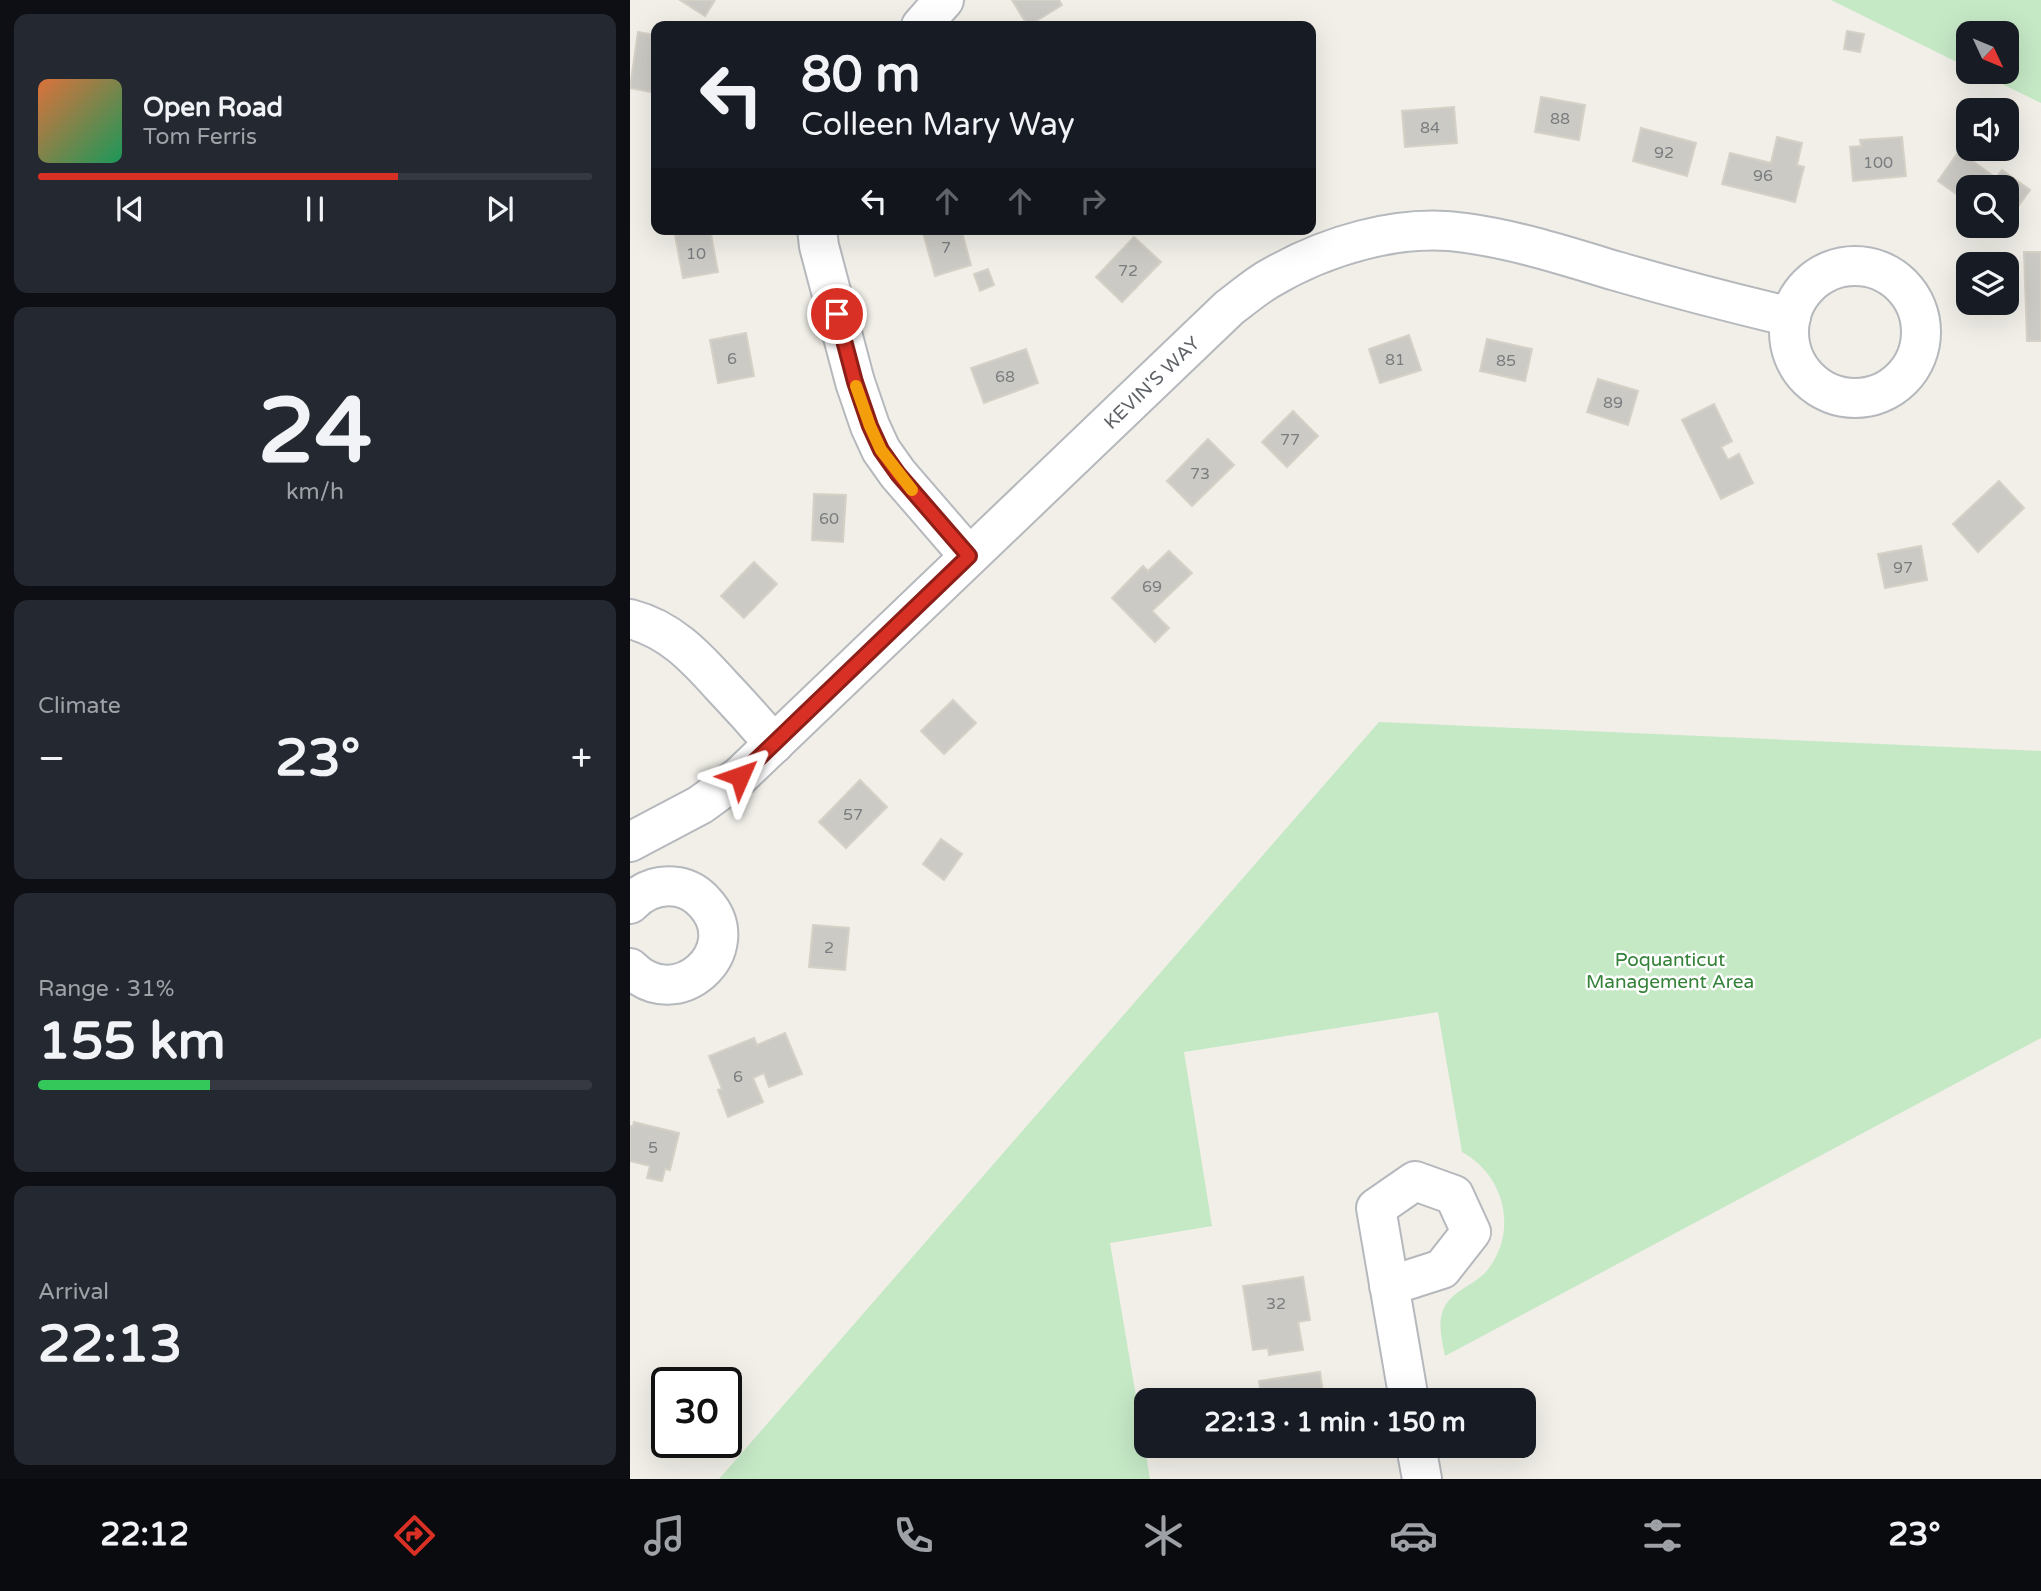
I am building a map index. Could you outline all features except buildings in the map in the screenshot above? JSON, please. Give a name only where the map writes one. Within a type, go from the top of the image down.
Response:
[{"type":"street","points":[[925,21],[944,0]]},
{"type":"street","name":"KEVIN'S WAY","points":[[632,841],[675,820],[719,793],[774,744],[1229,308],[1265,281],[1311,256],[1353,242],[1395,234],[1463,232],[1544,249],[1710,299],[1791,317]]},
{"type":"street","points":[[818,235],[855,382],[881,450],[898,474],[969,556]]},
{"type":"street","points":[[630,619],[654,628],[682,644],[774,744]]},
{"type":"street","points":[[630,968],[644,979],[660,985],[676,985],[692,979],[705,969],[718,940],[716,923],[710,908],[699,896],[684,888],[667,886],[641,896],[632,841]]},
{"type":"street","points":[[1390,1286],[1407,1388]]},
{"type":"street","points":[[1418,1458],[1422,1479]]},
{"type":"green space","points":[[1831,0],[2041,0],[2041,103],[2002,84],[2020,84],[2020,21],[1956,21],[1956,62]]},
{"type":"green space","name":"Poquanticut Management Area","points":[[1379,722],[2041,751],[2041,1038],[1445,1356],[1440,1326],[1444,1308],[1452,1297],[1480,1278],[1496,1258],[1504,1224],[1498,1191],[1477,1162],[1462,1152],[1438,1012],[1184,1052],[1212,1226],[1110,1243],[1135,1388],[1134,1458],[1146,1458],[1150,1479],[719,1479],[737,1458],[742,1458],[742,1453]]},
{"type":"slow traffic","points":[[856,386],[881,450],[912,490]]},
{"type":"route","points":[[740,776],[969,556],[937,521],[881,450],[855,382],[837,314]]}]
